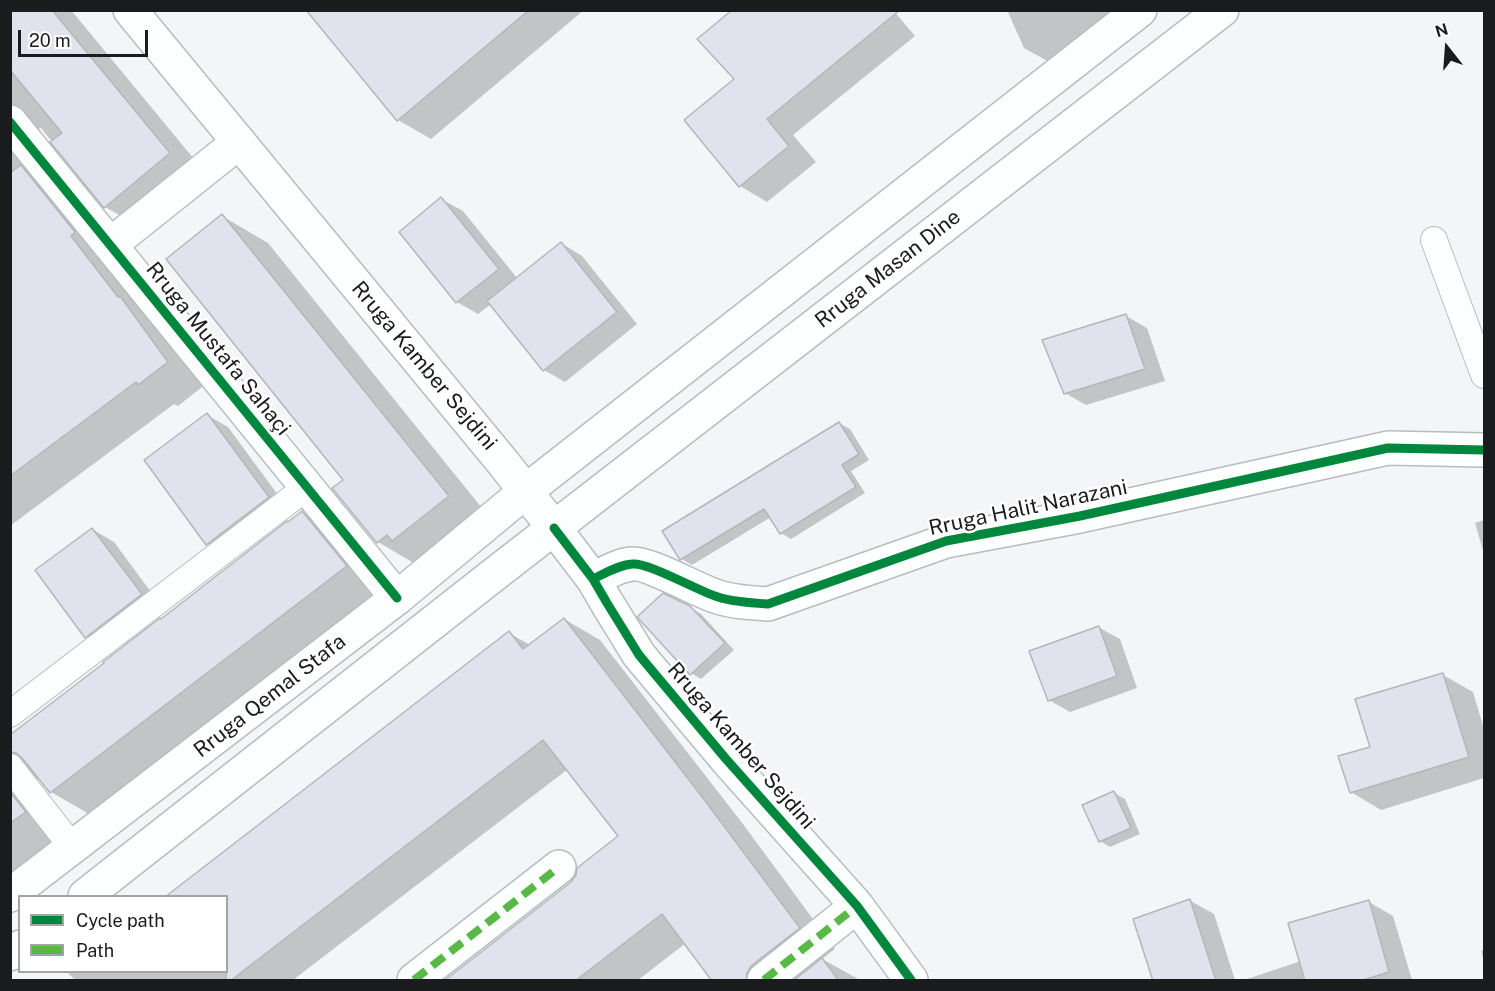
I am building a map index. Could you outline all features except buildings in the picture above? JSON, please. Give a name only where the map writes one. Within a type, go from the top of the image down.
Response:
[{"type":"main road","name":"Rruga Kamber Sejdini","points":[[130,10],[526,491],[594,579],[639,655],[726,759],[857,906],[912,981]]},
{"type":"main road","points":[[526,491],[1140,10]]},
{"type":"main road","name":"Rruga Masan Dine","points":[[554,528],[1222,10]]},
{"type":"main road","name":"Rruga Mustafa Sahaçi","points":[[16,140],[110,245],[397,598]]},
{"type":"main road","points":[[110,245],[239,142]]},
{"type":"main road","name":"Rruga Halit Narazani","points":[[594,579],[635,563],[650,567],[718,598],[768,604],[946,542],[1080,516],[1388,448],[1485,450]]},
{"type":"main road","name":"Rruga Qemal Stafa","points":[[10,895],[397,598],[526,491]]},
{"type":"main road","name":"Rruga Qemal Stafa","points":[[88,895],[554,528]]},
{"type":"main road","points":[[414,981],[559,867]]},
{"type":"main road","points":[[764,981],[857,906]]},
{"type":"lane","points":[[1434,240],[1485,375]]},
{"type":"lane","points":[[10,714],[307,487]]},
{"type":"lane","points":[[10,767],[73,848]]},
{"type":"marked path","points":[[414,980],[559,867]]},
{"type":"marked path","points":[[764,980],[857,906]]},
{"type":"cycle path","points":[[10,122],[397,598]]},
{"type":"cycle path","points":[[593,579],[632,564],[649,567],[718,597],[768,604],[946,541],[1080,516],[1388,448],[1484,450]]},
{"type":"cycle path","points":[[554,528],[593,579],[639,655],[726,759],[857,906],[911,980]]}]
